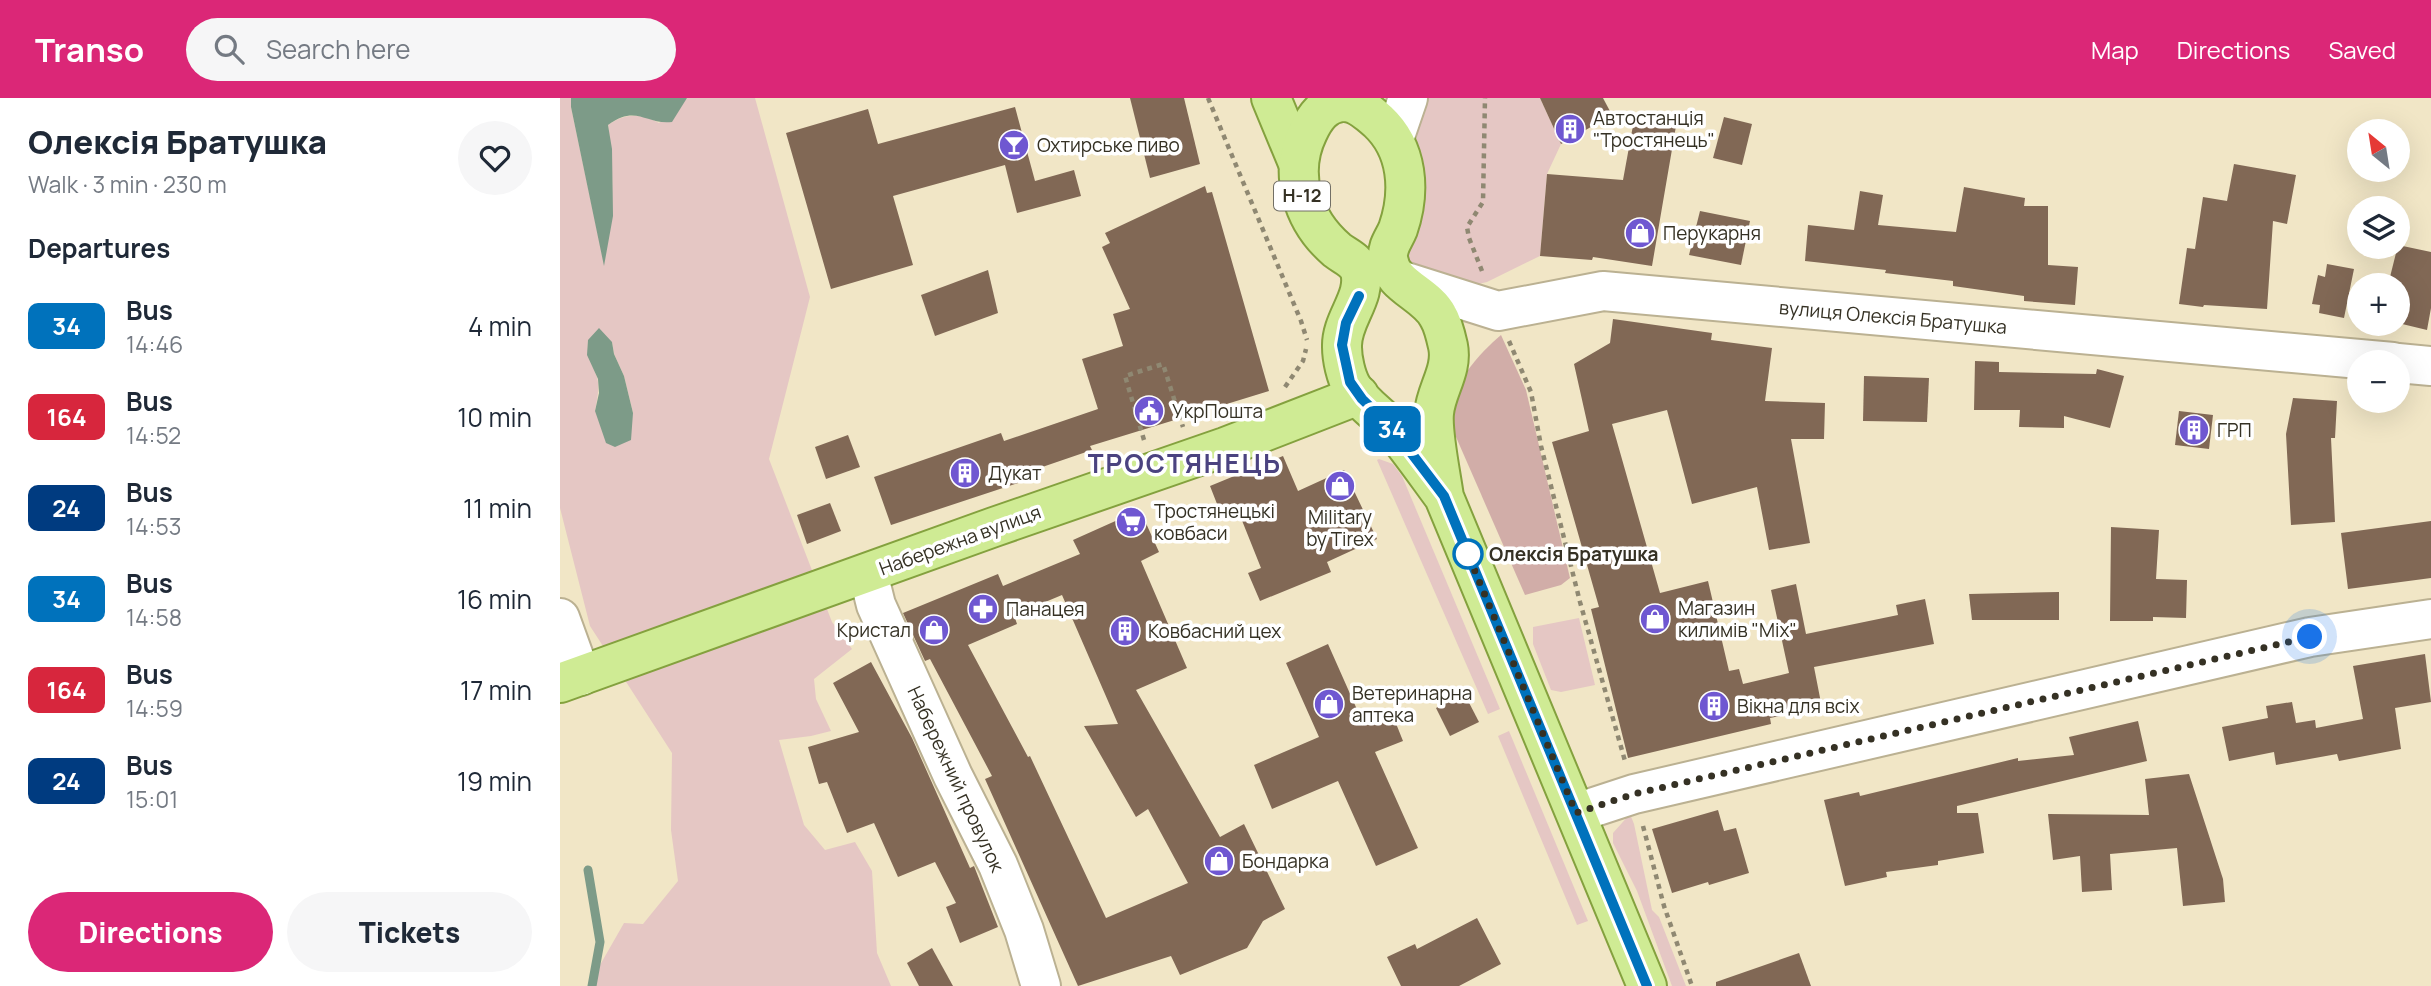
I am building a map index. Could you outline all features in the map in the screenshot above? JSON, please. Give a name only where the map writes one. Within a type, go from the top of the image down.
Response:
[{"type":"main road","points":[[1328,105],[1379,122],[1394,139],[1406,181],[1400,223],[1391,243],[1388,260],[1392,272],[1399,280],[1438,315],[1449,352],[1448,368],[1434,414],[1427,423],[1411,431],[1393,429]]},
{"type":"main road","name":"Н-12","points":[[1328,105],[1298,163],[1298,178],[1306,211],[1332,245],[1350,258],[1360,272],[1362,285],[1346,323],[1342,345],[1348,377],[1359,395]]},
{"type":"main road","points":[[1359,395],[1393,429],[1444,496],[1647,986]]},
{"type":"main road","name":"Набережна вулиця","points":[[570,680],[1225,447],[1359,395]]},
{"type":"main road","points":[[1434,414],[1444,496]]},
{"type":"street","points":[[1394,139],[1408,98]]},
{"type":"street","name":"вулиця Олексія Братушка","points":[[1399,280],[1498,311],[1603,291],[2347,359]]},
{"type":"street","points":[[1449,352],[1498,311]]},
{"type":"street","name":"вулиця Олексія Братушка","points":[[2410,364],[2431,366]]},
{"type":"street","name":"Набережний провулок","points":[[868,573],[876,605],[953,776],[998,864],[1024,930],[1041,986]]},
{"type":"street","points":[[560,618],[570,680]]},
{"type":"street","points":[[1576,813],[1634,794],[2310,637],[2431,619]]},
{"type":"path","points":[[1208,98],[1308,343],[1299,367],[1281,391]]},
{"type":"path","points":[[1485,98],[1483,202],[1467,227],[1469,238],[1531,392],[1541,446],[1580,602],[1664,906],[1692,986]]},
{"type":"path","points":[[1146,449],[1125,376],[1163,364],[1185,435]]},
{"type":"shaded area","points":[[560,98],[571,98],[604,263],[612,194],[608,125],[621,118],[633,116],[646,117],[659,123],[687,98],[755,98],[810,297],[769,459],[832,622],[852,649],[814,679],[816,699],[831,731],[779,740],[804,825],[825,850],[855,842],[872,871],[877,953],[891,986],[588,986],[624,923],[643,924],[678,881],[671,830],[672,753],[590,626],[560,508]],"holes":[[[588,340],[612,342],[614,354],[624,376],[633,413],[595,411],[598,381],[589,356]]]},
{"type":"shaded area","points":[[571,98],[687,98],[672,122],[626,116],[608,125],[612,149],[613,216],[604,266],[571,107]]},
{"type":"shaded area","points":[[1429,98],[1540,98],[1561,144],[1547,174],[1540,256],[1487,282],[1440,293],[1392,270],[1398,148]]},
{"type":"shaded area","points":[[599,328],[612,342],[633,413],[631,440],[615,447],[606,443],[595,411],[599,393],[598,379],[587,355],[588,340]]},
{"type":"shaded area","points":[[1501,335],[1526,390],[1570,578],[1561,585],[1525,595],[1446,414],[1453,393],[1467,371]]},
{"type":"shaded area","points":[[1377,460],[1393,464],[1402,476],[1500,709],[1488,714]]},
{"type":"shaded area","points":[[1579,618],[1595,685],[1561,692],[1551,690],[1533,644],[1533,627]]},
{"type":"shaded area","points":[[1509,731],[1588,921],[1577,925],[1498,736]]},
{"type":"shaded area","points":[[1630,814],[1652,910],[1659,917],[1686,986],[1672,986],[1637,891],[1613,843],[1613,833]]},
{"type":"building","points":[[1130,98],[1184,98],[1200,164],[1150,178]]},
{"type":"building","name":"Автостанція \"Тростянець\"","points":[[1540,98],[1603,98],[1612,115],[1561,144]]},
{"type":"building","points":[[1015,107],[1035,181],[1074,170],[1081,196],[1017,213],[1005,165],[893,196],[913,265],[831,289],[786,133],[868,109],[878,144]]},
{"type":"building","points":[[1724,117],[1752,124],[1742,165],[1713,158]]},
{"type":"building","points":[[1634,120],[1676,126],[1652,266],[1593,257],[1592,260],[1540,256],[1547,174],[1623,180]]},
{"type":"building","points":[[2234,164],[2296,175],[2287,224],[2273,221],[2267,309],[2179,304],[2187,248],[2195,249],[2203,197],[2227,201]]},
{"type":"building","points":[[1205,186],[1207,193],[1212,192],[1269,391],[1090,446],[1092,450],[1016,476],[1018,483],[891,525],[874,477],[1001,433],[1004,441],[1098,409],[1082,359],[1123,346],[1113,314],[1130,309],[1102,247],[1110,243],[1105,233]]},
{"type":"building","points":[[1964,187],[2025,198],[2024,206],[2048,206],[2048,265],[2078,267],[2075,305],[2024,301],[2024,296],[1953,286],[1953,281],[1805,261],[1808,225],[1854,230],[1860,191],[1883,195],[1878,225],[1956,232]]},
{"type":"building","points":[[1700,211],[1750,221],[1741,265],[1689,255]]},
{"type":"building","points":[[2410,248],[2431,252],[2431,308],[2427,330],[2410,326],[2410,273],[2391,273],[2394,259],[2410,259]]},
{"type":"building","points":[[2327,264],[2354,269],[2353,273],[2347,273],[2344,318],[2319,313],[2320,305],[2312,304],[2318,275],[2325,277]]},
{"type":"building","points":[[988,270],[998,313],[935,336],[921,295]]},
{"type":"building","points":[[1613,319],[1712,333],[1711,340],[1772,348],[1765,401],[1825,403],[1824,439],[1791,439],[1810,543],[1769,550],[1757,487],[1692,504],[1667,410],[1612,424],[1660,593],[1708,581],[1729,671],[1739,669],[1743,684],[1789,673],[1771,590],[1796,584],[1806,634],[1898,615],[1896,605],[1925,599],[1934,644],[1814,667],[1822,708],[1770,718],[1771,724],[1628,758],[1591,609],[1599,607],[1552,442],[1589,431],[1574,364],[1610,343]]},
{"type":"building","points":[[1975,361],[1999,362],[1999,372],[2096,374],[2097,369],[2124,376],[2110,428],[2064,416],[2064,428],[2019,427],[2020,410],[1974,410]]},
{"type":"building","points":[[1864,376],[1929,378],[1927,422],[1863,421]]},
{"type":"building","points":[[2293,398],[2337,401],[2335,438],[2331,438],[2335,522],[2291,525],[2286,434]]},
{"type":"building","name":"ГРП","points":[[2179,411],[2213,415],[2209,449],[2175,445]]},
{"type":"building","points":[[848,435],[860,467],[826,479],[815,447]]},
{"type":"building","points":[[1283,456],[1298,491],[1344,470],[1377,539],[1327,562],[1331,572],[1260,601],[1248,573],[1261,568],[1235,503],[1219,509],[1210,486]]},
{"type":"building","points":[[830,503],[841,531],[807,544],[797,515]]},
{"type":"building","points":[[1140,510],[1159,552],[1141,561],[1187,668],[1136,690],[1220,837],[1244,824],[1285,909],[1263,921],[1247,948],[1180,975],[1171,956],[1078,986],[985,779],[992,776],[930,659],[925,661],[903,613],[998,574],[1003,586],[1080,554],[1073,540]],"holes":[[[1062,595],[1118,724],[1084,726],[1136,817],[1148,809],[1188,883],[1106,918],[1030,756],[1028,757],[968,645],[1017,624],[1014,615]]]},
{"type":"building","points":[[2431,521],[2431,578],[2348,589],[2341,533]]},
{"type":"building","points":[[2111,527],[2159,530],[2156,579],[2187,580],[2186,618],[2153,617],[2153,621],[2110,621]]},
{"type":"building","points":[[2059,592],[2059,620],[1972,620],[1969,594]]},
{"type":"building","points":[[1328,644],[1363,723],[1391,711],[1403,741],[1375,752],[1418,848],[1376,866],[1338,781],[1272,809],[1254,765],[1319,737],[1286,663]]},
{"type":"building","points":[[2425,654],[2431,702],[2395,708],[2401,749],[2339,761],[2337,754],[2276,765],[2274,752],[2229,761],[2222,727],[2268,718],[2266,706],[2292,702],[2296,723],[2315,720],[2316,728],[2363,719],[2353,666]]},
{"type":"building","points":[[871,662],[912,738],[970,868],[974,866],[998,927],[960,943],[946,907],[956,903],[935,862],[898,877],[874,823],[847,833],[827,782],[819,784],[808,747],[859,732],[833,683]]},
{"type":"building","points":[[1464,693],[1479,722],[1450,736],[1436,708]]},
{"type":"building","points":[[2138,721],[2147,761],[1957,806],[1957,813],[1978,813],[1984,853],[1938,861],[1938,865],[1886,872],[1887,877],[1845,886],[1824,800],[1859,792],[1860,796],[2018,758],[2018,761],[2074,755],[2069,737]]},
{"type":"building","points":[[2189,774],[2223,879],[2225,902],[2183,906],[2177,848],[2110,854],[2112,890],[2082,892],[2080,856],[2053,860],[2048,814],[2149,815],[2145,779]]},
{"type":"building","points":[[1718,810],[1724,831],[1736,828],[1749,873],[1672,893],[1652,829]]},
{"type":"building","points":[[1477,918],[1501,964],[1459,986],[1401,986],[1387,957],[1415,944],[1417,949]]},
{"type":"building","points":[[932,948],[953,986],[919,986],[907,963]]},
{"type":"building","points":[[1799,953],[1811,986],[1716,986],[1716,982]]},
{"type":"waterway","points":[[588,870],[600,942],[592,986]]},
{"type":"bus line","name":"34","points":[[1359,296],[1346,323],[1342,345],[1352,387],[1393,429],[1444,496],[1647,986]]},
{"type":"place","name":"Автостанція \"Тростянець\"","points":[[1570,129]]},
{"type":"place","name":"Охтирське пиво","points":[[1014,145]]},
{"type":"place","name":"Перукарня","points":[[1640,233]]},
{"type":"place","name":"УкрПошта","points":[[1149,411]]},
{"type":"place","name":"ГРП","points":[[2194,430]]},
{"type":"place","name":"Дукат","points":[[965,473]]},
{"type":"place","name":"Military by Tirex","points":[[1340,486]]},
{"type":"place","name":"Тростянецькі ковбаси","points":[[1131,522]]},
{"type":"place","name":"Олексія Братушка","points":[[1468,554]]},
{"type":"place","name":"Панацея","points":[[983,609]]},
{"type":"place","name":"Магазин килимів \"Mix\"","points":[[1655,619]]},
{"type":"place","name":"Кристал","points":[[934,630]]},
{"type":"place","name":"Ковбасний цех","points":[[1125,631]]},
{"type":"place","name":"Ветеринарна аптека","points":[[1329,704]]},
{"type":"place","name":"Вікна для всіх","points":[[1714,706]]},
{"type":"place","name":"Бондарка","points":[[1219,861]]},
{"type":"district","name":"ТРОСТЯНЕЦЬ","points":[[1185,464]]},
{"type":"route","points":[[1468,554],[1464,545],[1576,813],[1634,794],[2310,637]]}]
